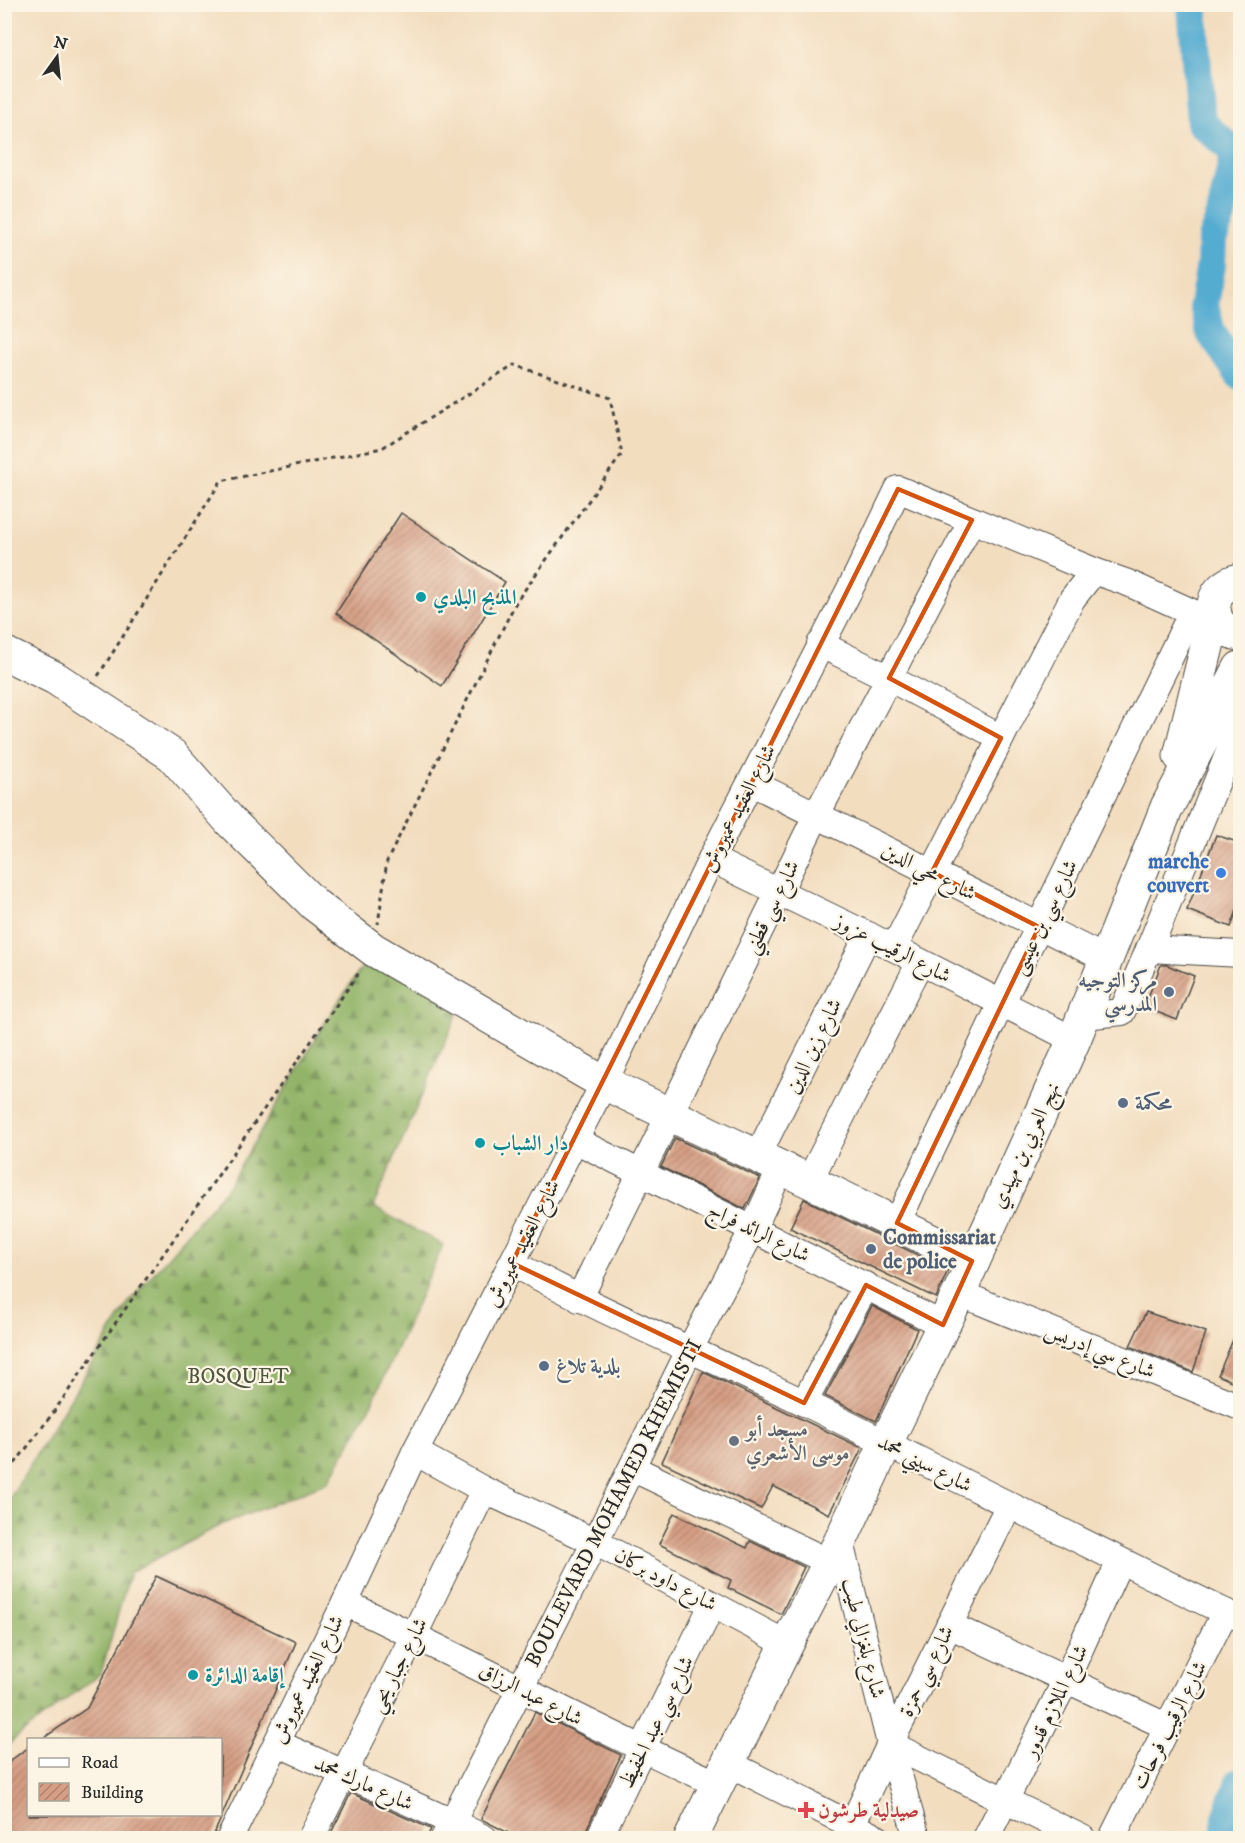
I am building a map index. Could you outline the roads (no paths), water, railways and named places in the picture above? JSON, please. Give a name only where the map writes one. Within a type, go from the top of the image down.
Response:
[{"type":"main road","points":[[1167,807],[1203,613],[1214,605],[1221,588],[1237,575]]},
{"type":"main road","points":[[1203,613],[1228,631],[1240,634]]},
{"type":"main road","points":[[4,652],[55,678],[172,755],[231,822],[315,905],[374,950],[604,1083],[972,1261]]},
{"type":"main road","points":[[1167,807],[1238,684]]},
{"type":"main road","name":"نهج العربي بن مهيدي","points":[[692,1839],[787,1644],[835,1552],[885,1443],[959,1293],[1079,1028],[1167,807]]},
{"type":"street","name":"شارع العقيد عميروش","points":[[230,1839],[345,1603],[415,1452],[604,1083],[711,859],[752,783],[898,489],[972,520]]},
{"type":"street","points":[[972,520],[1203,613]]},
{"type":"street","name":"شارع سي قطني","points":[[579,1299],[817,814],[972,520]]},
{"type":"street","points":[[894,948],[1072,599],[1094,571]]},
{"type":"street","name":"شارع سي بن عيسى","points":[[897,1223],[1039,927],[1203,613]]},
{"type":"street","points":[[820,644],[1001,738]]},
{"type":"street","points":[[1079,1028],[1122,1012],[1240,725]]},
{"type":"street","name":"شارع محي الدين","points":[[752,783],[1106,959]]},
{"type":"street","name":"شارع الرقيب عزوز","points":[[711,859],[1002,1002],[1079,1028]]},
{"type":"street","name":"شارع زين الدين","points":[[782,1168],[868,935]]},
{"type":"street","points":[[1149,949],[1240,954]]},
{"type":"street","points":[[782,1168],[920,962]]},
{"type":"street","name":"شارع الرائد فراج","points":[[575,1140],[944,1325]]},
{"type":"street","name":"BOULEVARD MOHAMED KHEMISTI","points":[[448,1830],[596,1542],[690,1348],[753,1229],[782,1168]]},
{"type":"street","name":"شارع سيني محمد","points":[[513,1263],[579,1299],[690,1348],[804,1403],[1233,1615]]},
{"type":"street","points":[[804,1403],[866,1285]]},
{"type":"street","name":"شارع سي إدريس","points":[[959,1293],[1240,1407]]},
{"type":"street","name":"شارع داود بركان","points":[[415,1452],[484,1490],[596,1542],[787,1644]]},
{"type":"street","points":[[632,1468],[835,1552]]},
{"type":"street","name":"شارع جبار يحي","points":[[311,1839],[484,1490]]},
{"type":"street","name":"شارع سي حمزة","points":[[849,1832],[890,1744],[1009,1505]]},
{"type":"street","name":"شارع بلغزالي طيب","points":[[835,1552],[917,1839]]},
{"type":"street","name":"شارع الملازم قدور","points":[[986,1839],[1066,1680],[1120,1561]]},
{"type":"street","name":"شارع عبد الرزاق","points":[[345,1603],[414,1635],[642,1750],[723,1774],[849,1832],[877,1839]]},
{"type":"street","name":"شارع سي عبد الحفيظ","points":[[599,1839],[712,1605]]},
{"type":"street","name":"شارع الرقيب فرحات","points":[[1112,1839],[1168,1727],[1233,1615]]},
{"type":"street","points":[[949,1625],[1168,1727]]},
{"type":"street","name":"شارع مارك محمد","points":[[277,1743],[343,1774],[448,1830],[484,1839]]},
{"type":"street","points":[[890,1744],[1082,1839]]},
{"type":"waterway","points":[[1192,4],[1201,123],[1235,152],[1221,216],[1212,239],[1211,265],[1204,305],[1211,333],[1240,375]]},
{"type":"waterway","points":[[1225,1838],[1227,1818],[1240,1782]]},
{"type":"place","name":"المذبح البلدي","points":[[421,597]]},
{"type":"place","name":"marche couvert","points":[[1221,873]]},
{"type":"place","name":"مركز التوجيه المدرسي","points":[[1169,992]]},
{"type":"place","name":"محكمة","points":[[1123,1103]]},
{"type":"place","name":"دار الشباب","points":[[480,1143]]},
{"type":"place","name":"Commissariat de police","points":[[871,1249]]},
{"type":"place","name":"بلدية تلاغ","points":[[544,1366]]},
{"type":"place","name":"مسجد أبو موسى الأشعري","points":[[734,1441]]},
{"type":"place","name":"إقامة الدائرة","points":[[193,1675]]},
{"type":"place","name":"صيدلية طرشون","points":[[806,1810]]},
{"type":"park label","name":"BOSQUET","points":[[238,1376]]}]
